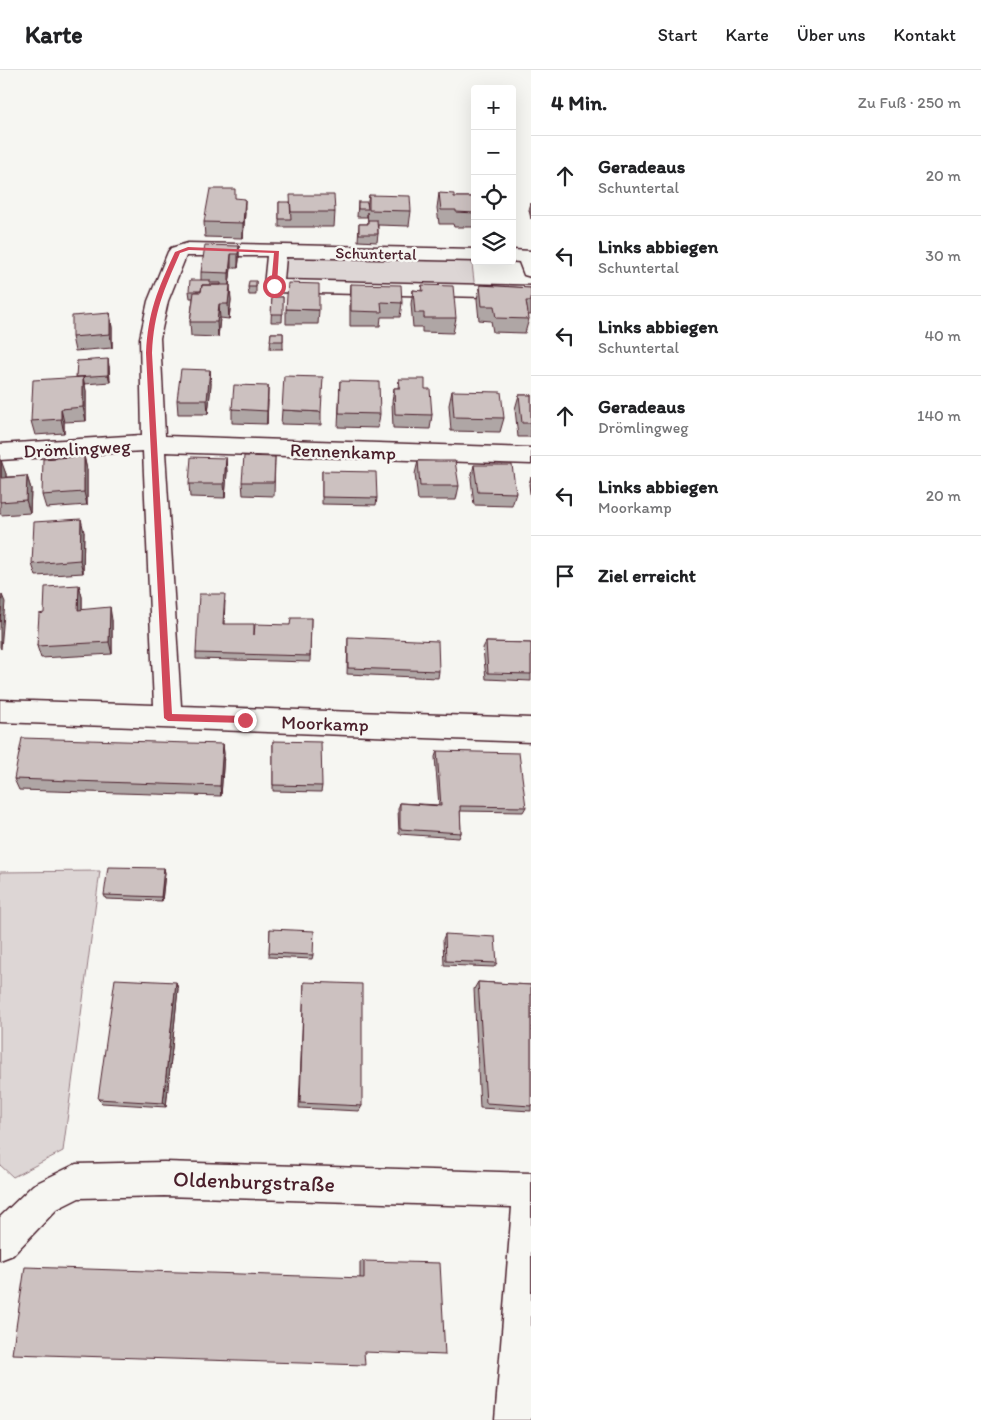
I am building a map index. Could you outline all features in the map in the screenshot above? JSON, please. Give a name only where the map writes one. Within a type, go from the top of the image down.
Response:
[{"type":"street","name":"Schuntertal","points":[[151,323],[156,300],[178,252],[188,249],[471,255]]},
{"type":"street","name":"Schuntertal","points":[[276,251],[274,286],[531,292]]},
{"type":"street","points":[[516,256],[528,256],[531,271]]},
{"type":"street","name":"Drömlingweg","points":[[151,323],[149,353],[168,718]]},
{"type":"street","name":"Drömlingweg","points":[[0,452],[130,443],[154,445]]},
{"type":"street","name":"Rennenkamp","points":[[154,445],[531,456]]},
{"type":"street","name":"Moorkamp","points":[[0,711],[531,730]]},
{"type":"street","name":"Oldenburgstraße","points":[[0,1242],[45,1197],[76,1181],[164,1178],[531,1190]]},
{"type":"street","points":[[514,1420],[531,1190]]},
{"type":"shaded area","points":[[277,251],[471,255],[475,290],[274,286]]},
{"type":"shaded area","points":[[100,871],[63,1151],[13,1177],[0,1165],[0,872]]},
{"type":"building","points":[[210,189],[235,189],[235,198],[245,199],[243,223],[204,222]]},
{"type":"building","points":[[439,193],[454,194],[454,197],[471,197],[471,213],[441,210]]},
{"type":"building","points":[[290,195],[334,195],[335,212],[291,212]]},
{"type":"building","points":[[369,195],[410,196],[411,211],[369,210]]},
{"type":"building","points":[[279,202],[290,202],[291,219],[279,219]]},
{"type":"building","points":[[358,202],[367,202],[368,209],[358,209]]},
{"type":"building","points":[[368,220],[377,220],[378,234],[359,234],[359,224],[368,224]]},
{"type":"building","points":[[205,245],[239,246],[238,254],[231,254],[229,273],[201,272]]},
{"type":"building","points":[[190,280],[210,280],[210,283],[221,283],[221,285],[202,285],[201,291],[189,291]]},
{"type":"building","points":[[249,281],[256,281],[256,287],[248,287]]},
{"type":"building","points":[[288,283],[319,284],[319,310],[286,309]]},
{"type":"building","points":[[351,284],[401,285],[402,303],[381,302],[382,312],[351,311]]},
{"type":"building","points":[[202,285],[230,285],[228,304],[219,304],[217,322],[190,322],[194,292],[201,292]]},
{"type":"building","points":[[422,285],[453,286],[456,318],[424,318],[424,313],[415,313],[413,290],[423,291]]},
{"type":"building","points":[[480,285],[531,288],[531,301],[526,301],[529,319],[496,318],[494,306],[482,306]]},
{"type":"building","points":[[272,297],[283,297],[283,314],[271,314]]},
{"type":"building","points":[[110,313],[110,334],[72,337],[72,316]]},
{"type":"building","points":[[271,333],[283,333],[283,341],[270,341]]},
{"type":"building","points":[[108,359],[108,375],[76,377],[77,361]]},
{"type":"building","points":[[181,369],[210,370],[207,400],[177,400]]},
{"type":"building","points":[[284,376],[323,377],[321,412],[282,410]]},
{"type":"building","points":[[83,377],[83,407],[61,409],[61,419],[31,421],[33,380]]},
{"type":"building","points":[[399,379],[425,379],[425,389],[430,389],[432,415],[395,414],[394,388],[400,388]]},
{"type":"building","points":[[340,381],[379,382],[380,414],[339,413]]},
{"type":"building","points":[[234,385],[268,386],[267,411],[232,409]]},
{"type":"building","points":[[452,391],[501,392],[504,418],[454,417]]},
{"type":"building","points":[[519,395],[531,395],[531,423],[522,423]]},
{"type":"building","points":[[84,456],[84,492],[42,495],[43,459]]},
{"type":"building","points":[[244,456],[275,457],[274,482],[242,482]]},
{"type":"building","points":[[191,457],[226,458],[224,484],[189,484]]},
{"type":"building","points":[[0,460],[1,478],[27,476],[26,500],[0,502]]},
{"type":"building","points":[[418,461],[455,461],[459,486],[420,486]]},
{"type":"building","points":[[474,465],[512,465],[516,493],[478,492]]},
{"type":"building","points":[[322,471],[376,472],[377,498],[322,497]]},
{"type":"building","points":[[81,519],[80,560],[32,564],[34,522]]},
{"type":"building","points":[[79,585],[78,610],[110,607],[109,642],[37,646],[39,614],[44,613],[45,587]]},
{"type":"building","points":[[199,594],[225,594],[223,624],[254,624],[254,635],[255,624],[290,625],[291,618],[311,618],[310,656],[196,653]]},
{"type":"building","points":[[0,595],[2,595],[0,622]]},
{"type":"building","points":[[348,637],[438,641],[439,671],[348,668]]},
{"type":"building","points":[[486,642],[531,643],[531,674],[488,673]]},
{"type":"building","points":[[22,738],[223,744],[220,786],[14,779]]},
{"type":"building","points":[[273,741],[321,742],[322,786],[273,785]]},
{"type":"building","points":[[437,751],[519,753],[526,807],[460,806],[461,833],[400,829],[400,803],[441,806]]},
{"type":"building","points":[[108,867],[164,868],[161,897],[104,895]]},
{"type":"building","points":[[270,929],[314,931],[313,955],[269,953]]},
{"type":"building","points":[[445,934],[495,937],[497,963],[446,961]]},
{"type":"building","points":[[115,979],[176,982],[163,1103],[98,1099]]},
{"type":"building","points":[[304,982],[362,984],[362,1106],[300,1103]]},
{"type":"building","points":[[478,982],[531,985],[531,1106],[486,1103]]},
{"type":"building","points":[[364,1261],[440,1263],[445,1355],[364,1352],[365,1365],[12,1354],[25,1267],[364,1278]]},
{"type":"route","points":[[245,720],[168,718],[149,353],[151,323],[156,300],[178,252],[188,249],[276,251],[274,286]]}]
